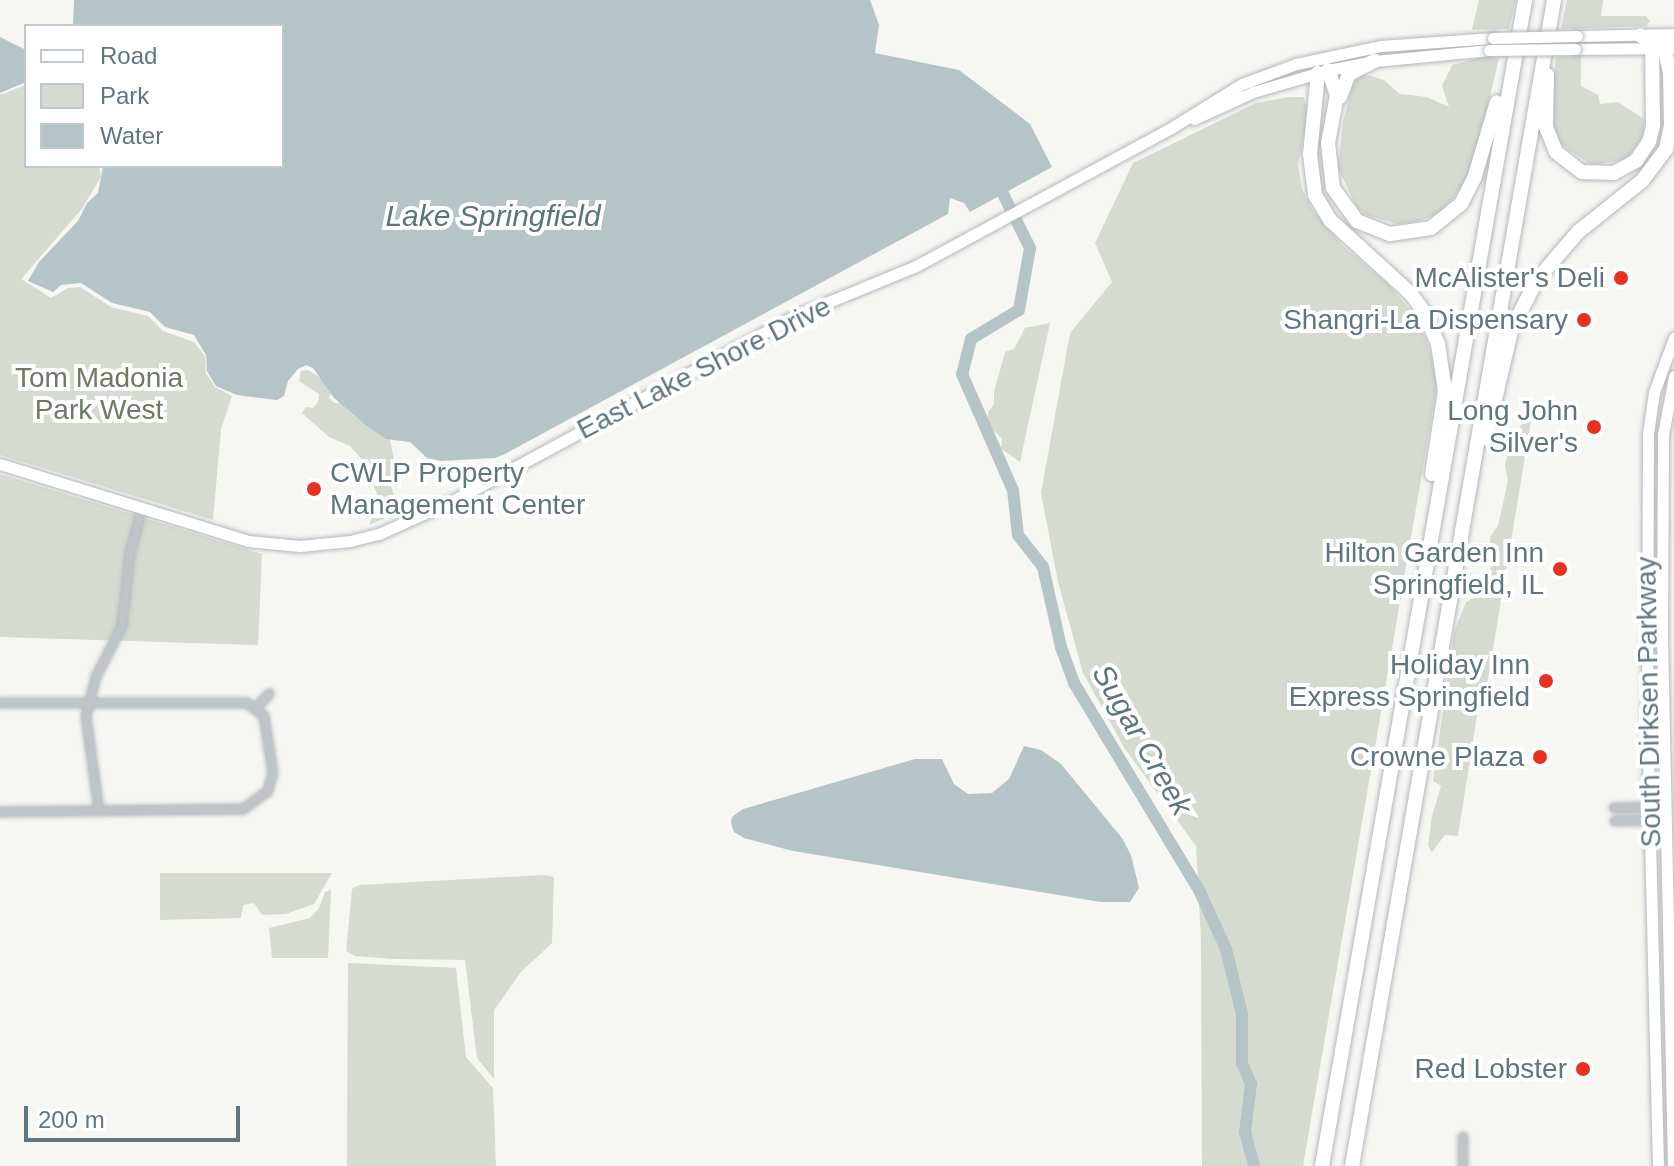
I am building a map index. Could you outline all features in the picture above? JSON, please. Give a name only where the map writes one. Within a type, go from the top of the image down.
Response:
[{"type":"highway","points":[[1322,67],[1337,95],[1328,156],[1336,195],[1345,209],[1364,225],[1401,235],[1431,228],[1446,219],[1468,193],[1482,158],[1519,0]]},
{"type":"highway","points":[[1322,1166],[1525,0]]},
{"type":"highway","points":[[1352,1166],[1554,0]]},
{"type":"highway","points":[[1561,0],[1547,82],[1546,127],[1556,152],[1577,170],[1599,175],[1614,173],[1629,166],[1646,149],[1653,126],[1666,44]]},
{"type":"highway","points":[[1640,35],[1666,44]]},
{"type":"highway","points":[[1642,181],[1662,157],[1670,135],[1670,72],[1666,44]]},
{"type":"highway","points":[[1328,156],[1346,78],[1354,69],[1375,61]]},
{"type":"highway","points":[[1322,67],[1310,154],[1315,195],[1330,220],[1422,309],[1443,365],[1445,391],[1420,600]]},
{"type":"highway","points":[[1457,555],[1508,344],[1526,297],[1564,245],[1662,163],[1674,135]]},
{"type":"main road","points":[[1322,67],[1491,44],[1577,36],[1640,35]]},
{"type":"main road","points":[[1322,67],[1409,43],[1575,49],[1666,44]]},
{"type":"main road","name":"East Lake Shore Drive","points":[[0,464],[248,541],[328,544],[379,534],[465,495],[799,314],[916,266],[1171,128],[1253,92],[1322,67]]},
{"type":"main road","name":"South Dirksen Parkway","points":[[1658,1166],[1648,807],[1648,434],[1657,380],[1674,338]]},
{"type":"main road","name":"South Dirksen Parkway","points":[[1673,1166],[1663,807],[1663,435],[1674,376]]},
{"type":"street","points":[[99,811],[87,734],[89,703],[96,677],[122,626],[129,565],[142,508]]},
{"type":"street","points":[[257,707],[269,694]]},
{"type":"street","points":[[0,703],[241,702],[257,707],[264,716],[273,773],[268,791],[254,805],[231,811],[0,812]]},
{"type":"street","points":[[1614,808],[1663,807]]},
{"type":"street","points":[[1615,821],[1664,820]]},
{"type":"street","points":[[1463,1137],[1463,1166]]},
{"type":"green space","points":[[1479,0],[1516,0],[1509,29],[1472,30]]},
{"type":"green space","points":[[1567,0],[1603,0],[1601,16],[1646,16],[1650,21],[1646,26],[1561,29]]},
{"type":"green space","points":[[1581,56],[1581,86],[1598,95],[1600,104],[1618,102],[1644,119],[1644,136],[1625,160],[1591,165],[1559,143],[1553,122],[1552,89],[1556,57]]},
{"type":"green space","points":[[1479,58],[1499,58],[1475,160],[1460,189],[1441,213],[1419,221],[1397,224],[1366,215],[1356,206],[1338,168],[1343,121],[1354,80],[1362,75],[1371,76],[1384,80],[1400,94],[1427,97],[1449,107],[1442,86],[1452,65]]},
{"type":"green space","name":"Tom Madonia Park West","points":[[24,86],[24,168],[99,168],[101,177],[81,210],[21,279],[51,298],[68,288],[80,287],[111,307],[148,316],[163,331],[194,342],[205,356],[206,373],[215,387],[232,396],[221,429],[213,520],[0,455],[0,95]]},
{"type":"green space","points":[[1303,97],[1309,110],[1298,165],[1302,189],[1311,207],[1342,245],[1390,286],[1411,311],[1426,339],[1436,372],[1436,392],[1303,1166],[1202,1166],[1201,940],[1196,846],[1125,749],[1083,673],[1058,582],[1041,493],[1070,333],[1112,282],[1095,243],[1133,163],[1256,103]]},
{"type":"green space","points":[[1050,323],[1020,462],[1001,449],[1002,439],[988,425],[988,412],[994,404],[994,392],[1005,352],[1014,349],[1025,328]]},
{"type":"green space","points":[[308,370],[334,386],[329,398],[334,403],[343,403],[389,436],[395,463],[389,478],[394,496],[390,516],[369,525],[380,499],[373,485],[375,474],[350,446],[329,437],[302,413],[306,407],[313,408],[318,402],[319,394],[299,381],[301,371]]},
{"type":"green space","points":[[1529,413],[1532,415],[1485,697],[1478,709],[1458,836],[1445,835],[1432,852],[1428,846],[1432,816],[1441,786],[1433,781],[1454,632],[1466,602],[1485,592],[1491,567],[1490,537],[1498,526],[1508,481],[1505,465],[1511,441]]},
{"type":"green space","points":[[0,474],[262,554],[258,645],[0,637]]},
{"type":"green space","points":[[160,873],[332,873],[314,904],[286,914],[262,915],[254,903],[243,905],[241,918],[160,920]]},
{"type":"green space","points":[[544,875],[554,877],[552,943],[521,972],[494,1010],[494,1079],[477,1058],[465,960],[394,959],[355,956],[346,951],[352,889],[359,885]]},
{"type":"green space","points":[[331,890],[328,958],[272,958],[269,928],[310,918],[319,908],[325,892]]},
{"type":"green space","points":[[348,963],[456,968],[466,1057],[493,1088],[496,1166],[347,1166]]},
{"type":"water","name":"Lake Springfield","points":[[74,0],[870,0],[879,25],[875,53],[959,70],[1030,124],[1052,167],[970,212],[964,203],[950,198],[948,214],[505,454],[495,458],[441,461],[427,458],[410,442],[386,439],[367,426],[334,398],[313,368],[306,365],[298,369],[288,381],[284,396],[277,400],[237,395],[216,386],[207,371],[206,355],[194,335],[165,327],[150,312],[112,303],[81,283],[61,285],[53,292],[28,281],[39,262],[78,221],[87,203],[98,193],[103,168],[284,168],[284,24],[73,24]]},
{"type":"water","points":[[0,37],[24,49],[24,83],[0,93]]},
{"type":"water","points":[[1024,746],[1041,750],[1061,764],[1122,838],[1131,855],[1139,888],[1130,902],[1101,902],[793,851],[744,838],[734,832],[731,823],[732,817],[743,809],[915,759],[942,759],[954,784],[968,794],[992,793],[1009,779]]},
{"type":"waterway","name":"Sugar Creek","points":[[1000,188],[1030,248],[1019,310],[971,339],[962,374],[1013,490],[1018,535],[1043,567],[1061,647],[1074,683],[1199,890],[1226,949],[1242,1014],[1242,1063],[1251,1084],[1245,1132],[1254,1166]]},
{"type":"place","name":"McAlister's Deli","points":[[1621,278]]},
{"type":"place","name":"Shangri-La Dispensary","points":[[1584,320]]},
{"type":"place","name":"Long John Silver's","points":[[1594,427]]},
{"type":"place","name":"CWLP Property Management Center","points":[[314,489]]},
{"type":"place","name":"Hilton Garden Inn Springfield, IL","points":[[1560,569]]},
{"type":"place","name":"Holiday Inn Express Springfield","points":[[1546,681]]},
{"type":"place","name":"Crowne Plaza","points":[[1540,757]]},
{"type":"place","name":"Red Lobster","points":[[1583,1069]]}]
